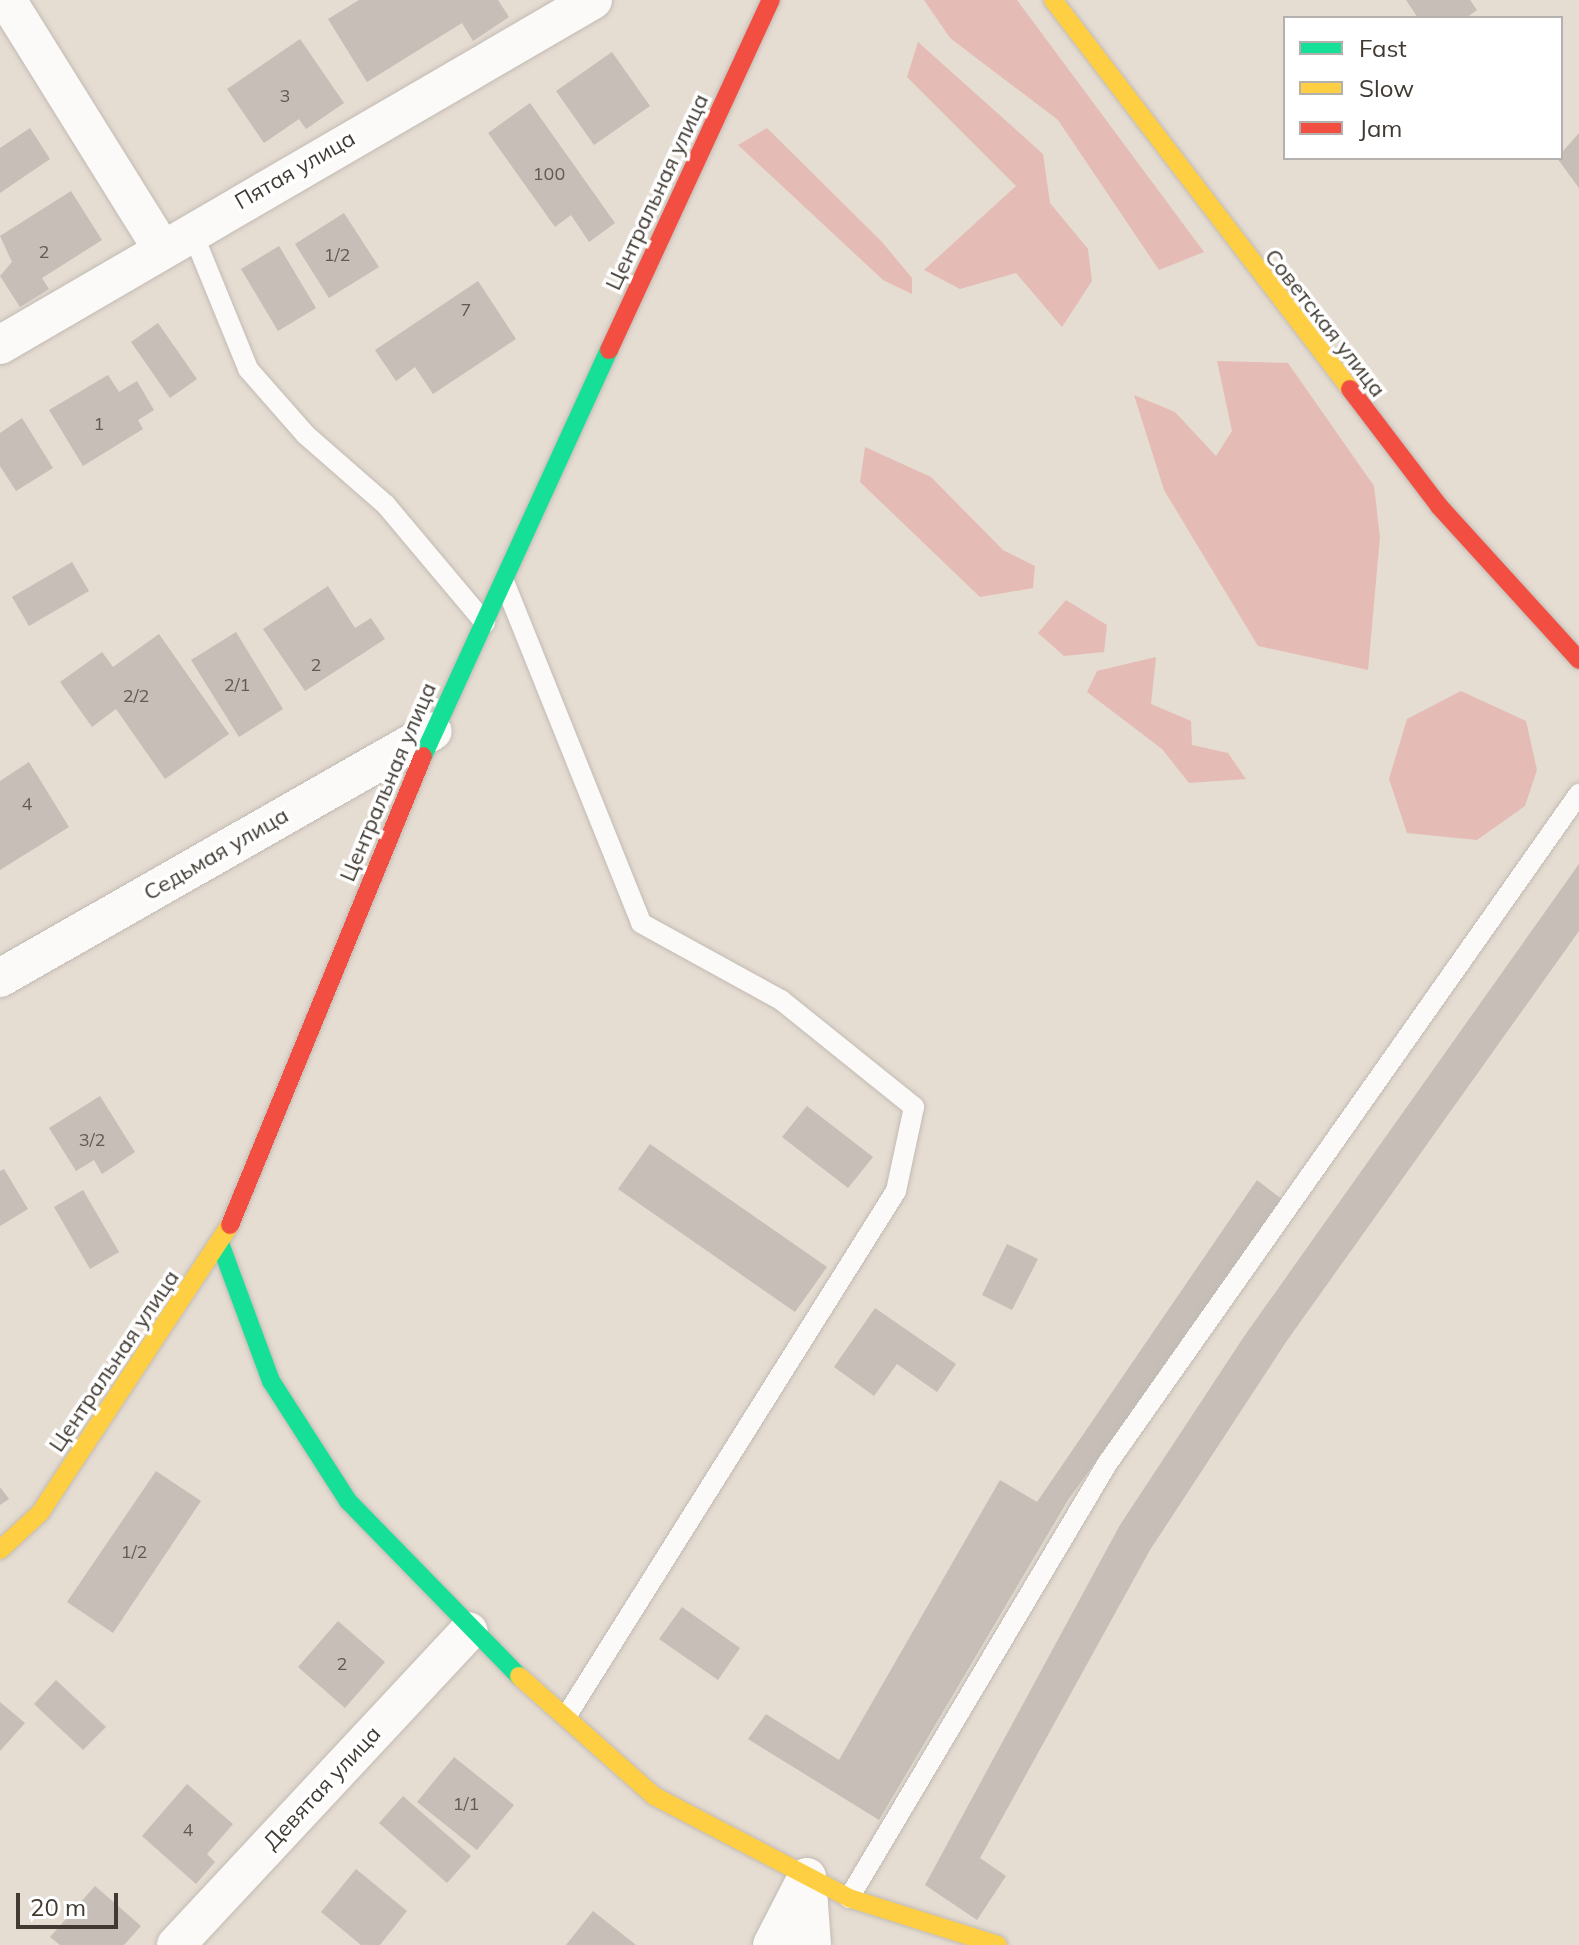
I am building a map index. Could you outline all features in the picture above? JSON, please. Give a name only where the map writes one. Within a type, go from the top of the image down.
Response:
[{"type":"street","points":[[7,0],[176,238]]},
{"type":"street","name":"Пятая улица","points":[[0,345],[176,238],[593,0]]},
{"type":"street","name":"Центральная улица","points":[[0,1550],[40,1513],[221,1246],[433,731],[505,583],[771,0]]},
{"type":"street","name":"Советская улица","points":[[1053,0],[1439,506],[1579,660]]},
{"type":"street","name":"Седьмая улица","points":[[0,978],[433,731]]},
{"type":"street","points":[[221,1246],[271,1381],[288,1408],[348,1501],[469,1631],[567,1715],[654,1796],[849,1898],[998,1945]]},
{"type":"street","name":"Девятая улица","points":[[176,1945],[469,1631]]},
{"type":"street","points":[[772,1945],[807,1877]]},
{"type":"street","points":[[807,1877],[812,1945]]},
{"type":"lane","points":[[176,238],[248,369],[306,435],[386,505],[485,623]]},
{"type":"lane","points":[[505,583],[641,923],[781,1000],[914,1107],[896,1191],[567,1715]]},
{"type":"lane","points":[[849,1898],[1107,1464],[1579,794]]},
{"type":"lane","points":[[929,1922],[938,1945]]},
{"type":"shaded area","points":[[924,0],[1017,0],[1204,252],[1159,270],[1058,120],[950,38]]},
{"type":"shaded area","points":[[918,42],[1043,154],[1050,203],[1088,249],[1092,281],[1062,327],[1016,273],[960,289],[924,270],[1016,186],[907,77]]},
{"type":"shaded area","points":[[767,128],[882,242],[912,278],[912,294],[883,280],[738,145]]},
{"type":"shaded area","points":[[1217,361],[1288,363],[1374,486],[1380,537],[1368,670],[1258,646],[1164,490],[1134,395],[1175,412],[1216,456],[1232,431]]},
{"type":"shaded area","points":[[865,447],[931,477],[1003,550],[1035,566],[1033,588],[980,597],[860,482]]},
{"type":"shaded area","points":[[1066,600],[1107,625],[1104,652],[1064,656],[1038,633]]},
{"type":"shaded area","points":[[1156,657],[1151,704],[1191,721],[1192,745],[1228,753],[1246,779],[1189,783],[1162,749],[1087,692],[1097,671]]},
{"type":"shaded area","points":[[1461,691],[1526,721],[1537,770],[1525,806],[1477,840],[1407,833],[1389,779],[1407,719]]},
{"type":"building","points":[[359,0],[498,0],[509,17],[473,41],[462,23],[367,82],[328,19]]},
{"type":"building","points":[[1406,0],[1470,0],[1477,10],[1469,16],[1417,16]]},
{"type":"building","points":[[300,39],[344,103],[306,129],[299,119],[264,143],[227,89]]},
{"type":"building","points":[[612,52],[650,106],[594,145],[556,91]]},
{"type":"building","points":[[530,103],[615,223],[589,242],[571,215],[555,227],[488,133]]},
{"type":"building","points":[[30,128],[50,159],[0,193],[0,148]]},
{"type":"building","points":[[1579,133],[1579,188],[1558,160],[1563,160],[1563,151]]},
{"type":"building","points":[[71,191],[102,240],[42,278],[49,289],[20,307],[0,276],[12,262],[0,236]]},
{"type":"building","points":[[344,213],[379,267],[329,298],[295,244]]},
{"type":"building","points":[[279,246],[316,308],[278,331],[241,269]]},
{"type":"building","points":[[478,281],[516,339],[433,394],[415,367],[396,381],[375,350]]},
{"type":"building","points":[[158,323],[197,379],[170,398],[131,342]]},
{"type":"building","points":[[108,375],[119,392],[137,381],[154,410],[138,420],[143,429],[83,466],[49,410]]},
{"type":"building","points":[[22,418],[53,468],[16,491],[0,466],[0,433]]},
{"type":"building","points":[[72,562],[89,591],[29,626],[12,597]]},
{"type":"building","points":[[328,586],[355,628],[371,618],[385,639],[305,691],[263,629]]},
{"type":"building","points":[[236,632],[283,709],[239,737],[191,660]]},
{"type":"building","points":[[159,634],[229,734],[165,779],[116,709],[92,727],[60,682],[102,652],[113,667]]},
{"type":"building","points":[[29,762],[69,827],[0,870],[0,781]]},
{"type":"building","points":[[1579,864],[1579,931],[1286,1342],[1150,1550],[980,1858],[1006,1876],[977,1920],[925,1885],[1120,1525],[1243,1338]]},
{"type":"building","points":[[100,1096],[135,1152],[102,1174],[94,1160],[76,1171],[49,1128]]},
{"type":"building","points":[[807,1106],[873,1157],[848,1188],[782,1137]]},
{"type":"building","points":[[650,1144],[827,1267],[795,1312],[618,1189]]},
{"type":"building","points":[[4,1169],[28,1209],[0,1226],[0,1171]]},
{"type":"building","points":[[1257,1180],[1284,1201],[1068,1500],[879,1820],[748,1739],[766,1714],[839,1760],[1000,1480],[1037,1502]]},
{"type":"building","points":[[83,1190],[119,1252],[90,1269],[54,1207]]},
{"type":"building","points":[[1007,1244],[1038,1259],[1012,1310],[982,1295]]},
{"type":"building","points":[[875,1308],[956,1364],[937,1392],[897,1364],[874,1396],[834,1367]]},
{"type":"building","points":[[156,1471],[201,1501],[113,1633],[67,1602]]},
{"type":"building","points":[[0,1487],[9,1499],[0,1505]]},
{"type":"building","points":[[682,1607],[740,1648],[718,1680],[659,1639]]},
{"type":"building","points":[[338,1621],[385,1662],[345,1708],[298,1667]]},
{"type":"building","points":[[56,1680],[106,1727],[83,1750],[34,1704]]},
{"type":"building","points":[[0,1702],[25,1723],[0,1751]]},
{"type":"building","points":[[454,1757],[514,1805],[477,1850],[417,1802]]},
{"type":"building","points":[[187,1784],[233,1824],[207,1854],[215,1862],[196,1884],[142,1836]]},
{"type":"building","points":[[403,1796],[471,1856],[447,1883],[379,1823]]},
{"type":"building","points":[[356,1869],[407,1911],[380,1945],[361,1945],[321,1912]]},
{"type":"building","points":[[95,1886],[141,1926],[124,1945],[60,1945],[50,1937]]},
{"type":"building","points":[[593,1911],[636,1945],[566,1945]]},
{"type":"traffic: fast","points":[[423,756],[609,350]]},
{"type":"traffic: fast","points":[[221,1246],[271,1381],[348,1501],[519,1676]]},
{"type":"traffic: slow","points":[[1053,0],[1350,389]]},
{"type":"traffic: slow","points":[[0,1550],[40,1513],[230,1225]]},
{"type":"traffic: slow","points":[[519,1676],[654,1796],[849,1898],[998,1945]]},
{"type":"traffic: jam","points":[[609,350],[771,0]]},
{"type":"traffic: jam","points":[[1350,389],[1439,506],[1579,660]]},
{"type":"traffic: jam","points":[[230,1225],[423,756]]}]
